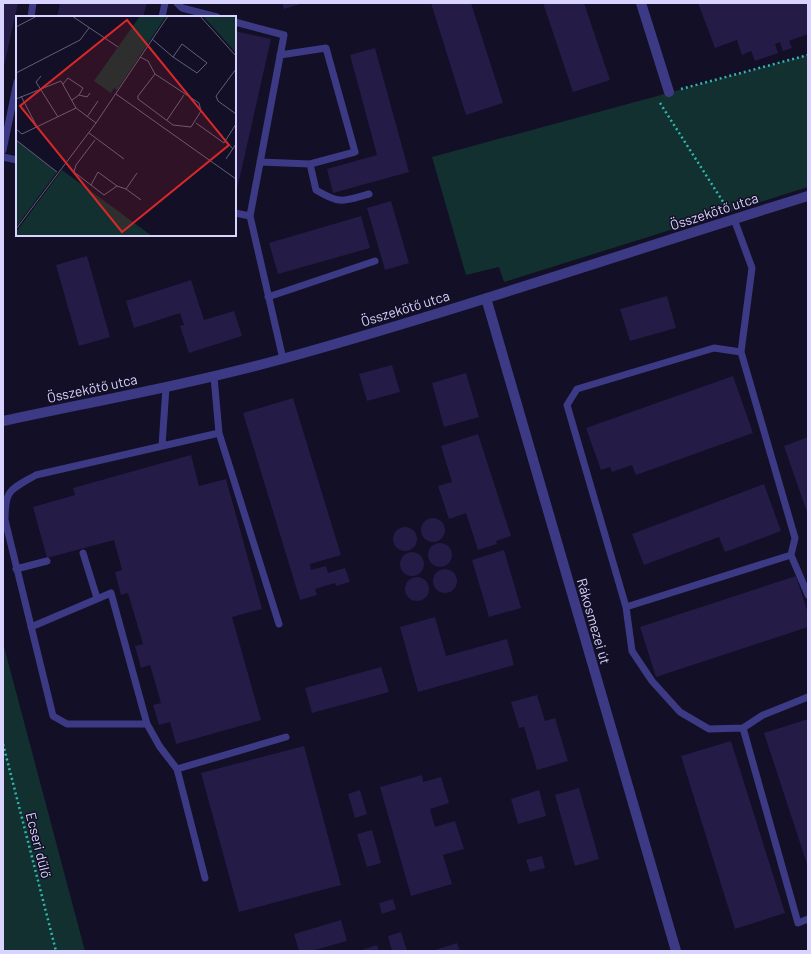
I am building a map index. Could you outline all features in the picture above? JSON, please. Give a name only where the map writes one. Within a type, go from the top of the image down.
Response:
[{"type":"street","points":[[641,3],[669,92]]},
{"type":"street","name":"Összekötő utca","points":[[3,421],[214,377],[283,359],[486,298],[808,196]]},
{"type":"street","name":"Rákosmezei út","points":[[486,298],[676,951]]},
{"type":"lane","points":[[30,16],[33,3]]},
{"type":"lane","points":[[162,16],[165,3]]},
{"type":"lane","points":[[177,3],[182,8],[213,16]]},
{"type":"lane","points":[[236,22],[284,35],[250,216],[283,359]]},
{"type":"lane","points":[[260,162],[310,164],[355,152],[326,48],[280,55]]},
{"type":"lane","points":[[3,150],[16,87]]},
{"type":"lane","points":[[3,157],[16,160]]},
{"type":"lane","points":[[310,164],[316,190],[331,199],[341,202],[369,194]]},
{"type":"lane","points":[[236,212],[250,216]]},
{"type":"lane","points":[[734,219],[752,268],[741,352],[795,538],[791,555],[808,595]]},
{"type":"lane","points":[[268,297],[375,261]]},
{"type":"lane","points":[[741,352],[714,348],[577,388],[567,405],[626,607],[632,651],[652,681],[680,712],[709,729],[743,728],[763,715],[808,697]]},
{"type":"lane","points":[[214,377],[219,433],[279,624]]},
{"type":"lane","points":[[162,446],[166,387]]},
{"type":"lane","points":[[147,724],[67,724],[53,716],[5,520],[5,500],[14,487],[36,475],[219,433]]},
{"type":"lane","points":[[84,553],[97,598]]},
{"type":"lane","points":[[626,607],[791,555]]},
{"type":"lane","points":[[16,569],[48,562]]},
{"type":"lane","points":[[31,627],[111,592],[147,724],[160,747],[177,769],[205,878]]},
{"type":"lane","points":[[743,728],[798,923],[808,919]]},
{"type":"lane","points":[[177,769],[286,737]]},
{"type":"path","points":[[734,219],[655,96],[808,55]]},
{"type":"path","name":"Ecseri dűlő","points":[[3,744],[56,951]]},
{"type":"green space","points":[[808,55],[808,187],[504,282],[499,267],[466,275],[432,157]]},
{"type":"green space","points":[[3,643],[85,951],[3,951]]},
{"type":"building","points":[[3,3],[18,3],[4,66],[3,66]]},
{"type":"building","points":[[60,3],[147,3],[143,16],[57,16]]},
{"type":"building","points":[[282,3],[304,3],[284,9]]},
{"type":"building","points":[[431,3],[471,3],[503,103],[466,115]]},
{"type":"building","points":[[543,3],[584,3],[610,80],[573,92]]},
{"type":"building","points":[[698,3],[808,3],[808,34],[789,41],[792,48],[783,51],[780,42],[775,44],[778,53],[755,61],[751,51],[742,55],[737,40],[715,48]]},
{"type":"building","points":[[236,31],[271,39],[236,194]]},
{"type":"building","points":[[375,48],[409,172],[333,193],[327,169],[377,155],[350,55]]},
{"type":"building","points":[[391,201],[409,263],[385,270],[367,208]]},
{"type":"building","points":[[361,216],[370,248],[278,274],[269,243]]},
{"type":"building","points":[[87,256],[110,337],[79,346],[56,265]]},
{"type":"building","points":[[191,280],[204,320],[234,311],[242,336],[189,353],[180,326],[184,325],[180,313],[134,328],[126,301]]},
{"type":"building","points":[[667,296],[676,328],[630,341],[620,309]]},
{"type":"building","points":[[392,365],[400,392],[367,401],[359,374]]},
{"type":"building","points":[[466,373],[479,417],[444,427],[432,383]]},
{"type":"building","points":[[733,376],[753,433],[636,475],[632,465],[612,472],[610,467],[601,470],[586,428]]},
{"type":"building","points":[[293,398],[341,555],[310,564],[311,570],[326,566],[328,573],[345,568],[350,582],[336,586],[335,583],[315,589],[317,595],[300,600],[243,413]]},
{"type":"building","points":[[478,434],[511,536],[496,541],[497,544],[478,550],[466,513],[449,519],[438,486],[452,482],[441,446]]},
{"type":"building","points":[[808,437],[808,515],[784,446]]},
{"type":"building","points":[[191,455],[199,486],[226,479],[262,609],[232,617],[261,720],[176,744],[170,722],[159,725],[153,705],[161,703],[150,665],[141,668],[135,646],[143,644],[128,593],[121,595],[115,572],[122,570],[114,540],[47,558],[33,507],[75,495],[73,488]]},
{"type":"building","points":[[764,484],[781,531],[725,552],[719,537],[644,565],[632,534]]},
{"type":"building","points":[[433,518],[441,522],[445,530],[441,538],[433,542],[425,538],[421,530],[425,522]]},
{"type":"building","points":[[405,527],[413,531],[417,539],[413,547],[405,551],[397,547],[393,539],[397,531]]},
{"type":"building","points":[[440,543],[448,547],[452,555],[448,563],[440,567],[432,563],[428,555],[432,547]]},
{"type":"building","points":[[504,550],[521,608],[489,617],[472,560]]},
{"type":"building","points":[[412,552],[420,556],[424,564],[420,572],[412,576],[404,572],[400,564],[404,556]]},
{"type":"building","points":[[445,569],[453,573],[457,581],[453,589],[445,593],[437,589],[433,581],[437,573]]},
{"type":"building","points":[[796,576],[808,613],[808,627],[656,677],[640,627]]},
{"type":"building","points":[[417,577],[425,581],[429,589],[425,597],[417,601],[409,597],[405,589],[409,581]]},
{"type":"building","points":[[435,617],[446,656],[507,639],[514,665],[418,692],[400,627]]},
{"type":"building","points":[[381,667],[389,692],[312,713],[305,688]]},
{"type":"building","points":[[537,695],[545,721],[555,718],[568,761],[537,770],[524,727],[519,728],[511,702]]},
{"type":"building","points":[[808,719],[808,867],[764,733]]},
{"type":"building","points":[[731,741],[785,913],[735,929],[681,756]]},
{"type":"building","points":[[304,746],[341,885],[239,912],[201,773]]},
{"type":"building","points":[[422,775],[423,782],[441,777],[449,803],[430,809],[435,827],[455,821],[464,849],[443,855],[452,884],[411,896],[380,787]]},
{"type":"building","points":[[579,788],[599,859],[575,866],[555,795]]},
{"type":"building","points":[[360,790],[367,814],[355,818],[348,794]]},
{"type":"building","points":[[539,790],[546,816],[518,824],[511,799]]},
{"type":"building","points":[[372,830],[381,863],[367,867],[357,834]]},
{"type":"building","points":[[542,856],[545,868],[530,872],[526,860]]},
{"type":"building","points":[[393,899],[396,909],[382,914],[379,903]]},
{"type":"building","points":[[341,920],[347,941],[311,951],[299,951],[294,934]]},
{"type":"building","points":[[401,932],[407,951],[392,951],[388,936]]},
{"type":"building","points":[[457,943],[460,951],[432,951]]},
{"type":"building","points":[[377,945],[379,951],[359,951]]}]
